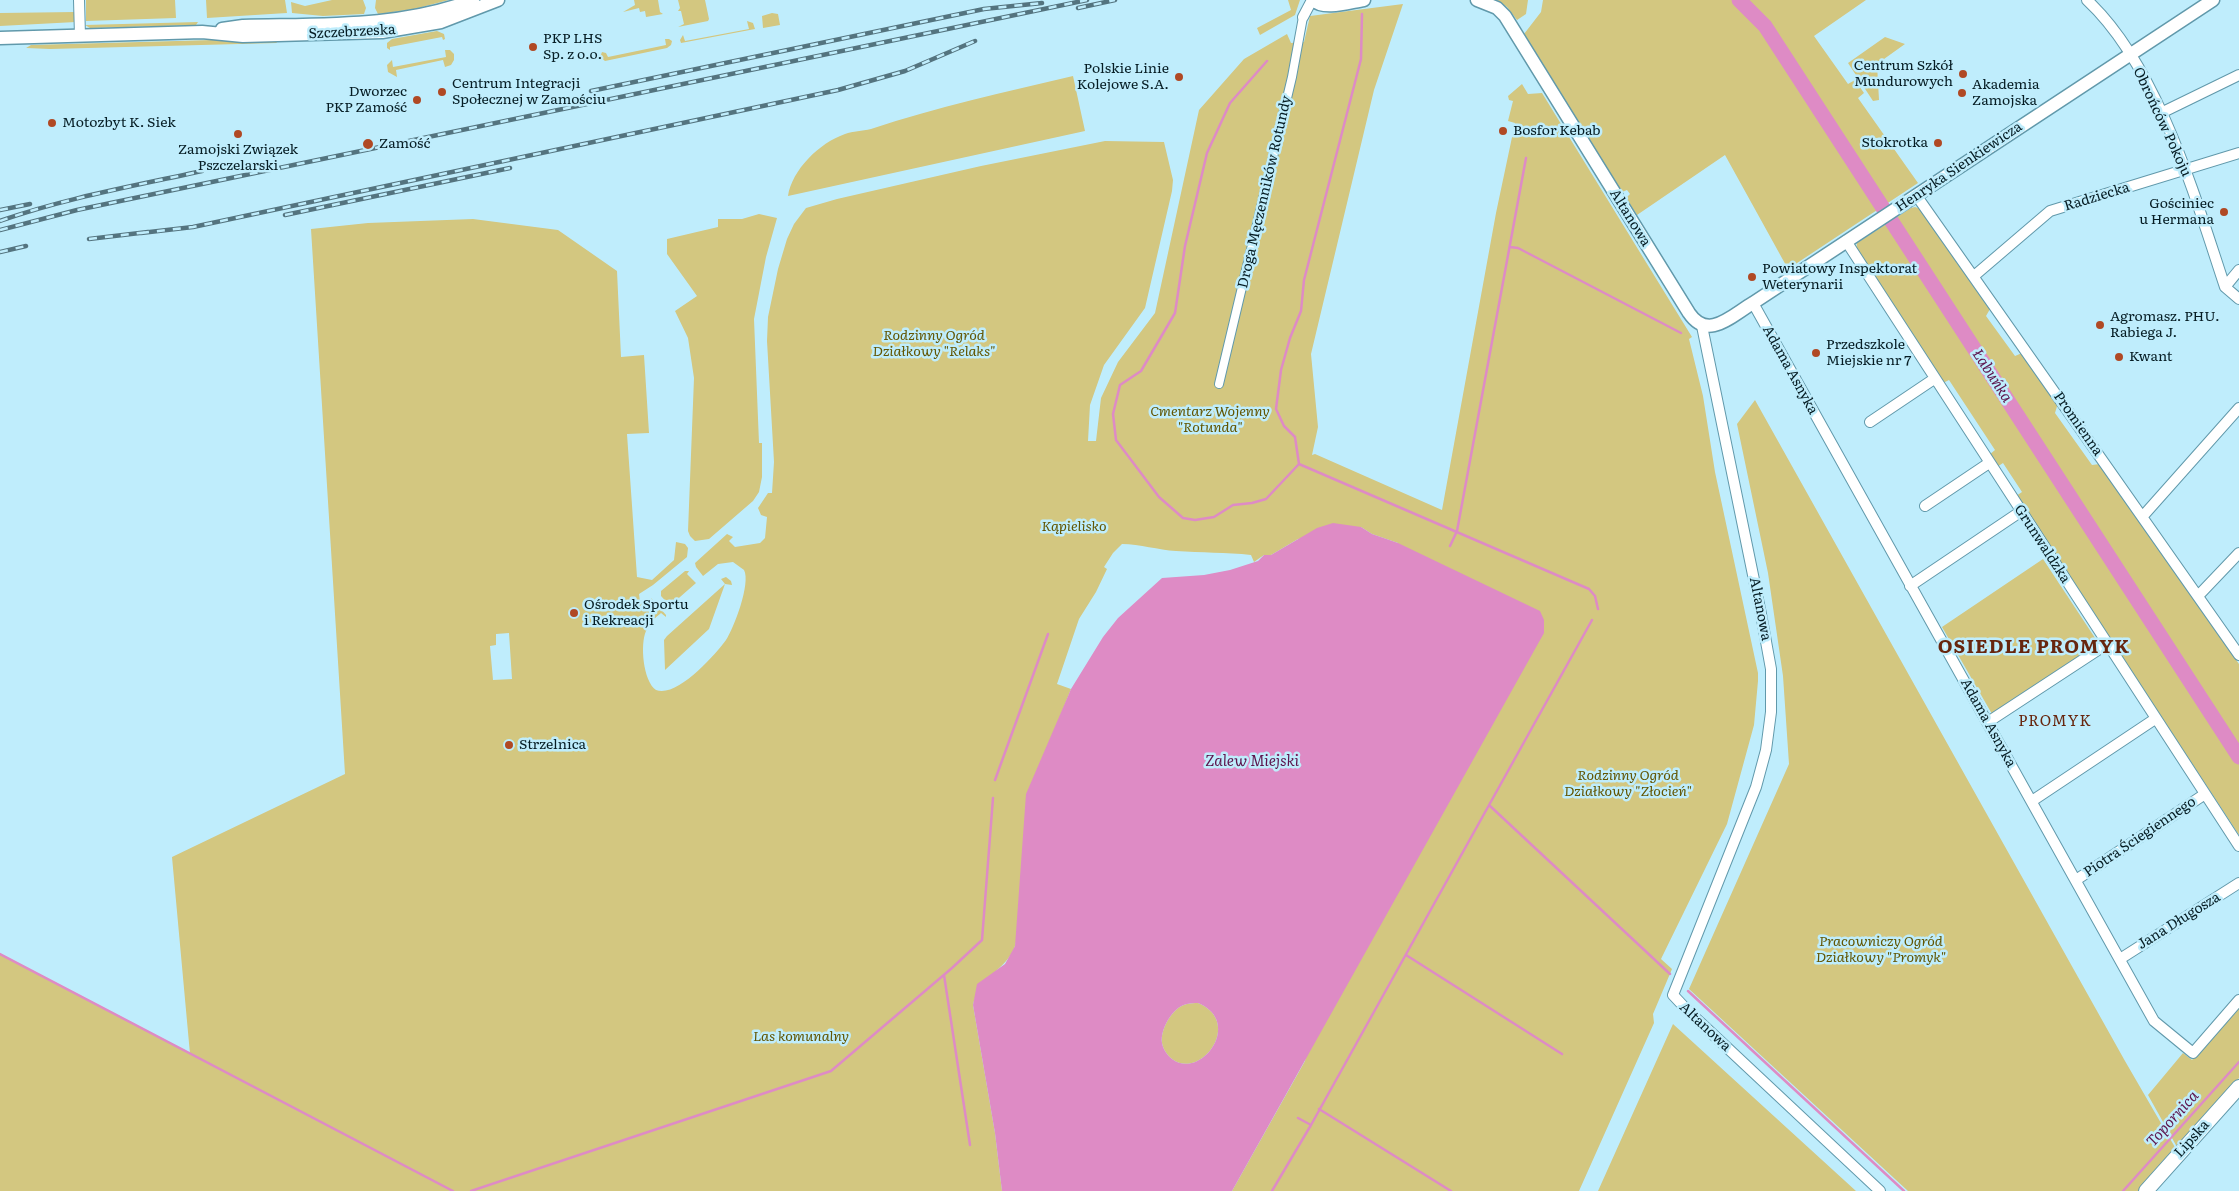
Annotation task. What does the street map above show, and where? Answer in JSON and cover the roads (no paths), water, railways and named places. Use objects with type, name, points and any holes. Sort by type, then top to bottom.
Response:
[{"type":"main road","name":"Lipska","points":[[2146,1191],[2239,1087]]},
{"type":"street","points":[[79,0],[80,36]]},
{"type":"street","name":"Szczebrzeska","points":[[0,38],[202,32],[243,26],[396,20],[436,13],[473,0]]},
{"type":"street","name":"Szczebrzeska","points":[[202,32],[243,36],[390,32],[441,22],[498,0]]},
{"type":"street","points":[[1312,0],[1317,4],[1324,5],[1364,0]]},
{"type":"street","name":"Droga Męczenników Rotundy","points":[[1219,384],[1292,77],[1304,17],[1312,0]]},
{"type":"street","name":"Altanowa","points":[[1477,0],[1497,8],[1509,21],[1689,313],[1702,326],[1761,614],[1771,669],[1771,712],[1766,750],[1756,787],[1673,995],[1681,1005],[1880,1191]]},
{"type":"street","name":"Obrońców Pokoju","points":[[2087,0],[2104,17],[2130,54],[2160,113],[2185,169],[2225,287]]},
{"type":"street","name":"Henryka Sienkiewicza","points":[[1702,326],[1717,325],[1753,302],[2212,0]]},
{"type":"street","points":[[2160,113],[2239,75]]},
{"type":"street","name":"Radziecka","points":[[1974,276],[2050,211],[2239,153]]},
{"type":"street","name":"Promienna","points":[[1916,195],[2239,655]]},
{"type":"street","name":"Grunwaldzka","points":[[1846,242],[2239,846]]},
{"type":"street","points":[[2239,270],[2225,287],[2239,299]]},
{"type":"street","name":"Adama Asnyka","points":[[1753,302],[2156,1024],[2193,1053],[2239,1000]]},
{"type":"street","points":[[1870,422],[1934,378]]},
{"type":"street","points":[[2143,516],[2239,408]]},
{"type":"street","points":[[1925,506],[1989,463]]},
{"type":"street","points":[[1910,586],[2020,512]]},
{"type":"street","points":[[2198,596],[2237,559]]},
{"type":"street","points":[[1988,722],[2107,644]]},
{"type":"street","points":[[2032,801],[2156,719]]},
{"type":"street","name":"Piotra Ściegiennego","points":[[2076,880],[2205,794]]},
{"type":"street","name":"Jana Długosza","points":[[2120,959],[2239,883]]},
{"type":"water","name":"Zalew Miejski","points":[[1333,523],[1361,527],[1372,534],[1398,543],[1540,611],[1544,620],[1544,633],[1232,1191],[1002,1191],[995,1133],[973,1005],[977,984],[1005,964],[1015,946],[1026,794],[1071,689],[1103,637],[1118,618],[1162,578],[1204,575],[1230,570],[1258,561],[1264,555],[1271,555],[1317,528]],"holes":[[[1192,1003],[1198,1003],[1211,1012],[1217,1023],[1218,1035],[1213,1046],[1205,1056],[1195,1062],[1183,1064],[1172,1059],[1164,1050],[1162,1043],[1165,1026],[1172,1014],[1182,1006]]]},
{"type":"waterway","name":"Łabuńka","points":[[1739,0],[1765,26],[2239,757]]},
{"type":"waterway","points":[[1267,61],[1230,103],[1207,153],[1185,246],[1175,313],[1141,371],[1120,385],[1113,414],[1116,440],[1159,497],[1183,518],[1195,520],[1214,517],[1233,505],[1266,499],[1299,464],[1295,437],[1284,426],[1276,409],[1281,370],[1290,338],[1301,311],[1304,280],[1361,59],[1362,14]]},
{"type":"waterway","points":[[1450,546],[1457,531],[1526,158]]},
{"type":"waterway","points":[[1510,247],[1518,248],[1681,333]]},
{"type":"waterway","points":[[1299,464],[1589,589],[1595,596],[1598,609]]},
{"type":"waterway","points":[[1272,1191],[1311,1125],[1592,620]]},
{"type":"waterway","points":[[995,780],[1048,634]]},
{"type":"waterway","points":[[471,1191],[831,1071],[982,940],[993,798]]},
{"type":"waterway","points":[[1489,805],[1670,974]]},
{"type":"waterway","points":[[0,954],[453,1191]]},
{"type":"waterway","points":[[1406,955],[1562,1054]]},
{"type":"waterway","points":[[944,975],[970,1145]]},
{"type":"waterway","points":[[1688,991],[1904,1191]]},
{"type":"waterway","name":"Topornica","points":[[2123,1191],[2239,1062]]},
{"type":"waterway","points":[[1319,1109],[1451,1191]]},
{"type":"waterway","points":[[1298,1118],[1311,1125]]},
{"type":"railway","points":[[0,230],[77,210],[1087,0]]},
{"type":"railway","points":[[1078,8],[1115,0]]},
{"type":"railway","points":[[591,91],[984,9],[1042,3]]},
{"type":"railway","points":[[141,233],[193,227],[838,90],[905,71],[975,41]]},
{"type":"railway","points":[[285,215],[510,168]]},
{"type":"railway","points":[[0,221],[75,199],[202,171]]},
{"type":"railway","points":[[0,210],[30,204]]},
{"type":"railway","points":[[89,239],[148,232]]},
{"type":"railway","points":[[0,252],[26,246]]},
{"type":"place","name":"PKP LHS Sp. z o.o.","points":[[533,47]]},
{"type":"place","name":"Centrum Szkół Mundurowych","points":[[1963,74]]},
{"type":"place","name":"Polskie Linie Kolejowe S.A.","points":[[1179,77]]},
{"type":"place","name":"Centrum Integracji Społecznej w Zamościu","points":[[442,92]]},
{"type":"place","name":"Akademia Zamojska","points":[[1962,93]]},
{"type":"place","name":"Dworzec PKP Zamość","points":[[417,100]]},
{"type":"place","name":"Motozbyt K. Siek","points":[[52,123]]},
{"type":"place","name":"Bosfor Kebab","points":[[1503,131]]},
{"type":"place","name":"Zamojski Związek Pszczelarski","points":[[238,134]]},
{"type":"place","name":"Stokrotka","points":[[1938,143]]},
{"type":"place","name":"Zamość","points":[[368,144]]},
{"type":"place","name":"Gościniec u Hermana","points":[[2224,212]]},
{"type":"place","name":"Powiatowy Inspektorat Weterynarii","points":[[1752,277]]},
{"type":"place","name":"Agromasz. PHU. Rabiega J.","points":[[2100,325]]},
{"type":"place","name":"Przedszkole Miejskie nr 7","points":[[1816,353]]},
{"type":"place","name":"Kwant","points":[[2119,357]]},
{"type":"place","name":"Ośrodek Sportu i Rekreacji","points":[[574,613]]},
{"type":"place","name":"Strzelnica","points":[[509,745]]},
{"type":"district","name":"OSIEDLE PROMYK","points":[[2034,647]]},
{"type":"district","name":"PROMYK","points":[[2055,722]]},
{"type":"park label","name":"Rodzinny Ogród Działkowy \"Relaks\"","points":[[934,344]]},
{"type":"park label","name":"Cmentarz Wojenny \"Rotunda\"","points":[[1210,420]]},
{"type":"park label","name":"Kąpielisko","points":[[1074,527]]},
{"type":"park label","name":"Rodzinny Ogród Działkowy \"Złocień\"","points":[[1628,784]]},
{"type":"park label","name":"Pracowniczy Ogród Działkowy \"Promyk\"","points":[[1881,950]]},
{"type":"park label","name":"Las komunalny","points":[[801,1037]]}]
